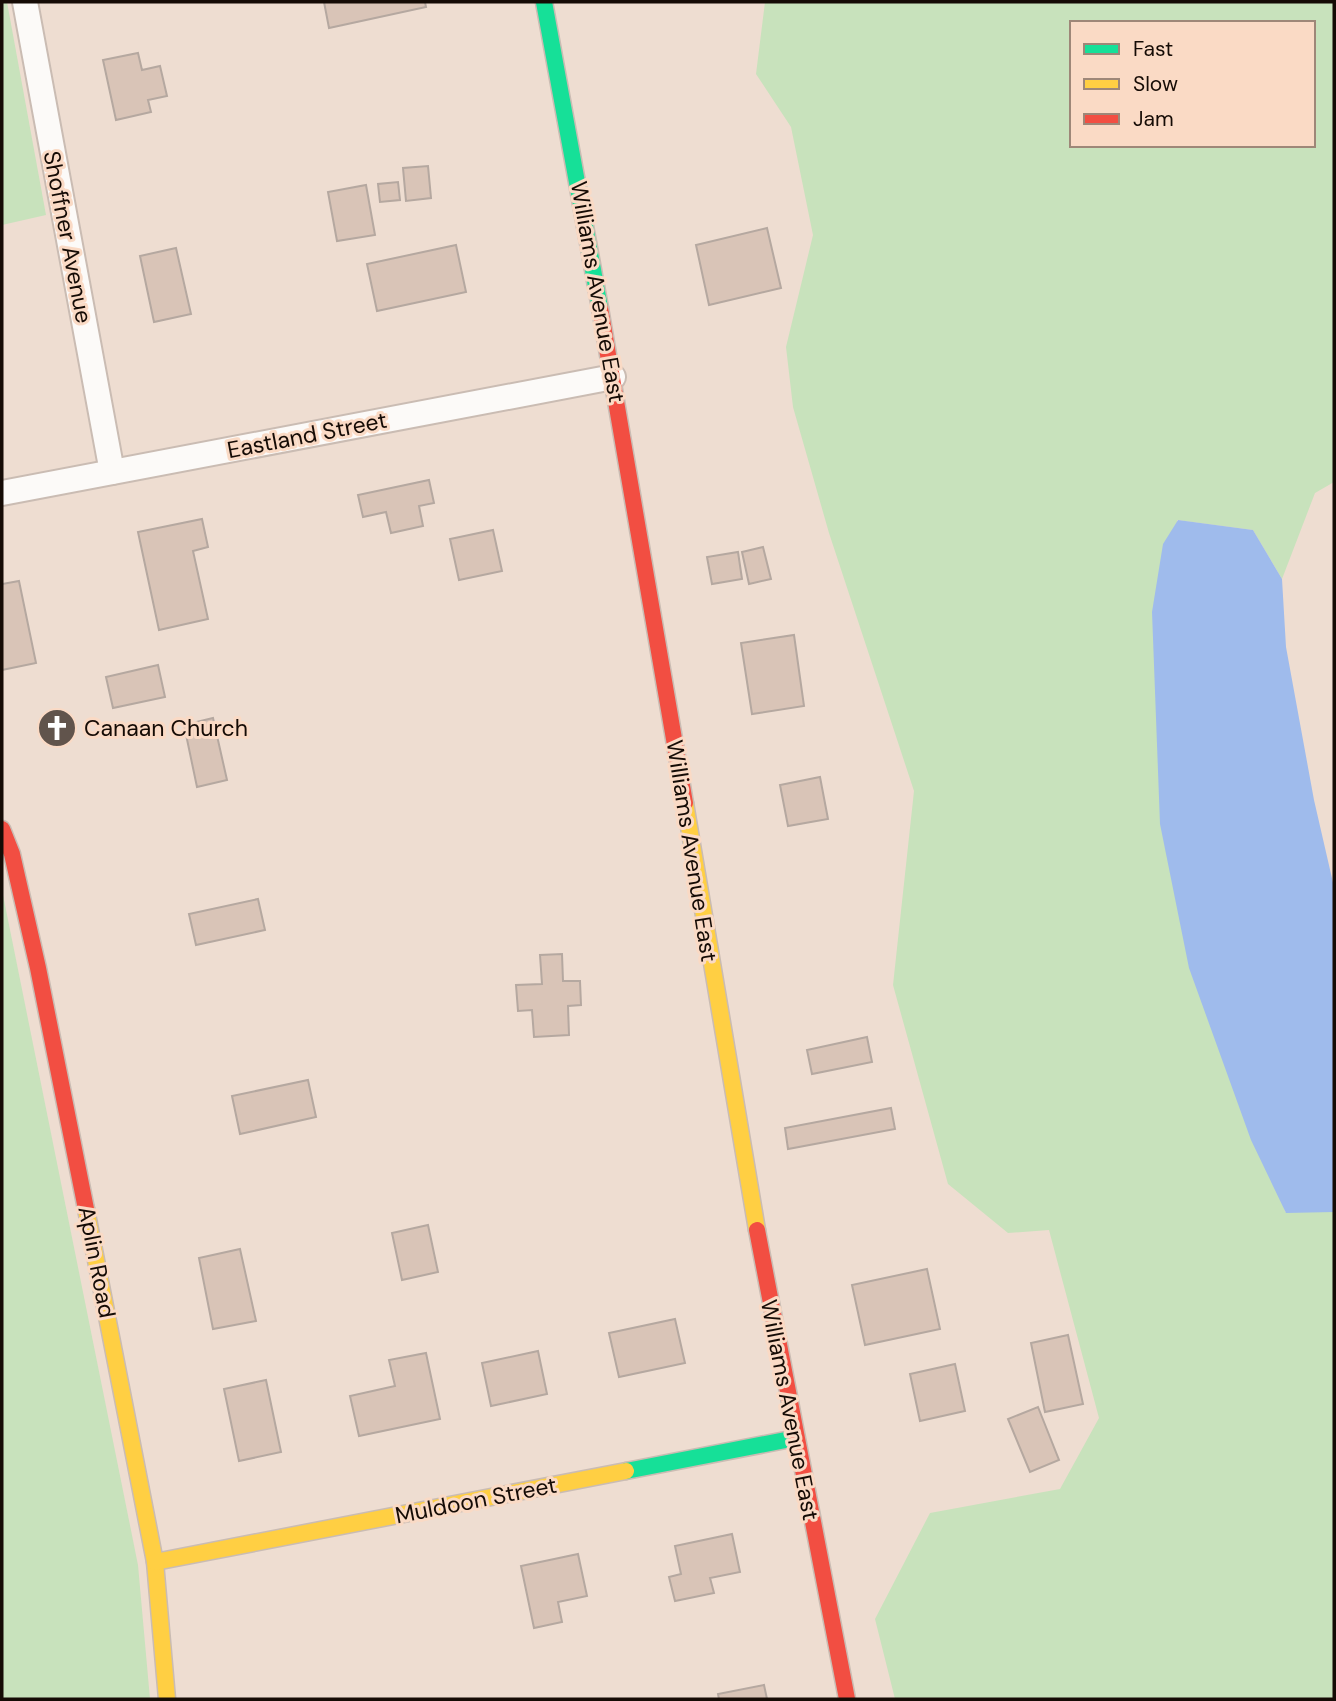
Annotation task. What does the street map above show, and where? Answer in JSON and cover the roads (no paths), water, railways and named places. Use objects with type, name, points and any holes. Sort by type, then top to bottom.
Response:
[{"type":"street","name":"Shoffner Avenue","points":[[25,2],[112,472]]},
{"type":"street","name":"Williams Avenue East","points":[[544,2],[613,377],[739,1134],[847,1699]]},
{"type":"street","name":"Eastland Street","points":[[2,493],[613,377]]},
{"type":"street","name":"Aplin Road","points":[[2,829],[12,854],[38,968],[155,1562],[167,1699]]},
{"type":"street","name":"Muldoon Street","points":[[155,1562],[796,1438]]},
{"type":"water","points":[[1178,520],[1253,530],[1282,579],[1286,647],[1314,800],[1334,887],[1334,1212],[1286,1213],[1251,1140],[1189,968],[1160,824],[1152,612],[1163,544]]},
{"type":"place","name":"Canaan Church","points":[[57,728]]}]
